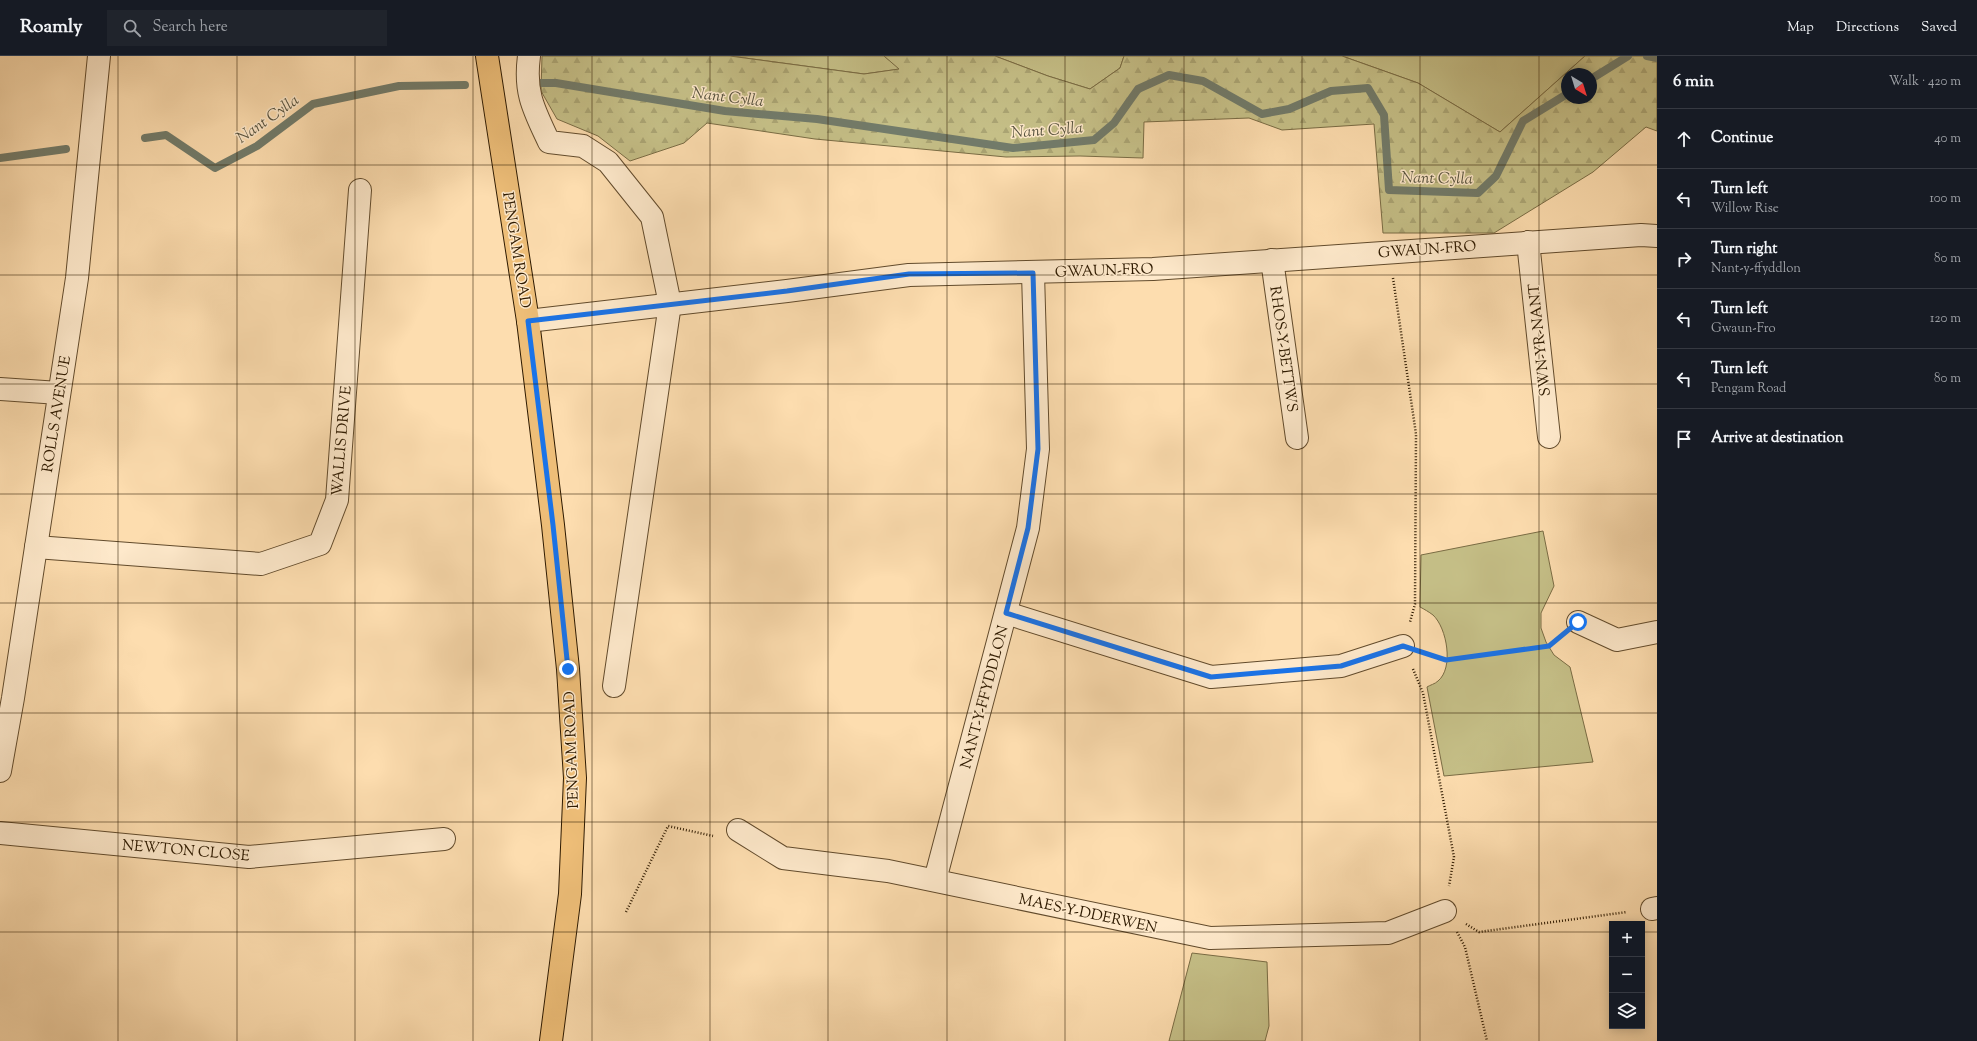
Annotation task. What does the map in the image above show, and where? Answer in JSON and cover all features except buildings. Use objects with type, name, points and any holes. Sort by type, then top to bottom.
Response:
[{"type":"main road","name":"PENGAM ROAD","points":[[487,56],[528,321],[552,517],[568,669],[575,778],[570,894],[551,1041]]},
{"type":"street","name":"ROLLS AVENUE","points":[[0,771],[13,698],[77,278],[99,56]]},
{"type":"street","points":[[529,56],[527,74],[531,104],[549,142],[583,146],[608,162],[652,217],[670,304],[614,686]]},
{"type":"street","name":"WALLIS DRIVE","points":[[36,547],[261,564],[320,544],[337,500],[360,190]]},
{"type":"street","name":"GWAUN-FRO","points":[[528,321],[909,274],[1033,273],[1153,269],[1528,242],[1641,235],[1657,236]]},
{"type":"street","name":"SWN-YR-NANT","points":[[1528,242],[1549,437]]},
{"type":"street","name":"RHOS-Y-BETTWS","points":[[1272,260],[1297,438]]},
{"type":"street","name":"NANT-Y-FFYDDLON","points":[[935,880],[1028,528],[1038,449],[1033,273]]},
{"type":"street","points":[[0,389],[59,393]]},
{"type":"street","points":[[1006,613],[1211,677],[1341,666],[1403,646]]},
{"type":"street","points":[[1578,622],[1617,640],[1657,632]]},
{"type":"street","name":"MAES-Y-DDERWEN","points":[[738,830],[783,858],[888,870],[1210,938],[1388,933],[1445,912]]},
{"type":"street","name":"NEWTON CLOSE","points":[[0,833],[249,857],[444,839]]},
{"type":"path","points":[[1403,646],[1446,660],[1533,649],[1549,646],[1578,622]]},
{"type":"path","points":[[626,912],[668,826],[727,839],[738,830]]},
{"type":"path","points":[[1445,912],[1479,932],[1654,908]]},
{"type":"green space","points":[[542,56],[730,56],[864,74],[899,69],[884,56],[995,56],[1048,76],[1090,89],[1120,68],[1124,56],[1342,56],[1418,83],[1500,132],[1561,77],[1561,104],[1597,104],[1597,68],[1572,68],[1585,56],[1657,56],[1657,131],[1646,127],[1593,172],[1494,233],[1383,233],[1374,124],[1282,130],[1249,118],[1144,122],[1143,158],[1080,156],[1006,157],[815,139],[707,123],[684,143],[630,161],[598,136],[557,119],[541,91]]},
{"type":"green space","points":[[730,56],[884,56],[900,69],[864,74]]},
{"type":"green space","points":[[995,56],[1124,56],[1120,68],[1090,89],[1048,76]]},
{"type":"green space","points":[[1342,56],[1585,56],[1572,68],[1561,68],[1561,77],[1500,132],[1418,83]]},
{"type":"green space","points":[[1543,531],[1554,586],[1541,613],[1541,628],[1546,642],[1554,655],[1570,667],[1593,762],[1444,776],[1427,687],[1437,682],[1443,675],[1446,667],[1447,648],[1442,629],[1438,621],[1433,615],[1420,607],[1421,555]]},
{"type":"green space","points":[[1192,953],[1267,962],[1269,1026],[1265,1041],[1169,1041]]},
{"type":"waterway","name":"Nant Cylla","points":[[1597,75],[1628,56]]},
{"type":"waterway","name":"Nant Cylla","points":[[1647,56],[1657,58]]},
{"type":"waterway","name":"Nant Cylla","points":[[528,83],[556,83],[725,111],[817,119],[1013,148],[1094,140],[1114,123],[1138,89],[1169,75],[1203,81],[1262,114],[1289,109],[1331,91],[1368,88],[1384,115],[1389,190],[1478,193],[1496,176],[1523,121],[1561,98]]},
{"type":"waterway","name":"Nant Cylla","points":[[145,138],[166,135],[215,168],[257,146],[313,104],[399,86],[465,85]]},
{"type":"waterway","name":"Nant Cylla","points":[[0,158],[66,149]]},
{"type":"route","points":[[568,669],[553,525],[528,321],[787,291],[909,274],[1033,273],[1038,449],[1028,528],[1006,613],[1211,677],[1341,666],[1403,646],[1446,660],[1549,646],[1578,622]]}]
